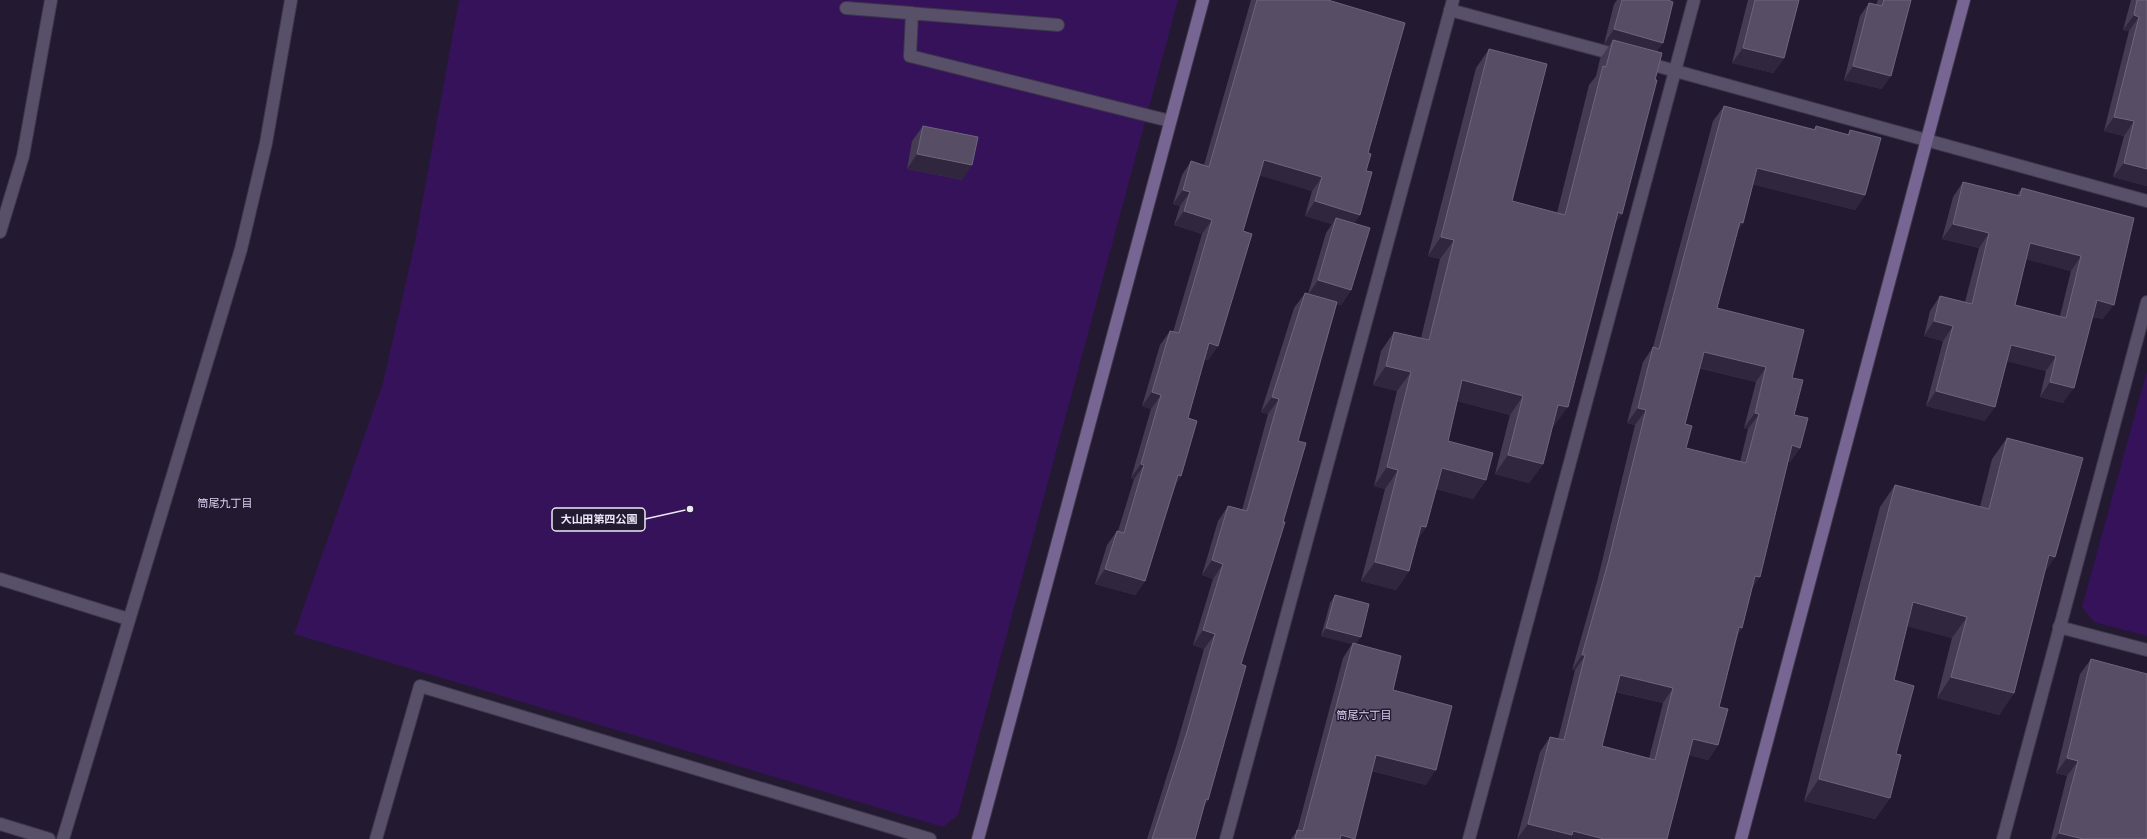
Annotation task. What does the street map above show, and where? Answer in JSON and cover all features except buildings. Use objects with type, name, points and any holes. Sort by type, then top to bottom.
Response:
[{"type":"street","points":[[0,232],[23,156],[52,0]]},
{"type":"street","points":[[63,839],[128,619],[241,249],[266,143],[291,0]]},
{"type":"street","points":[[978,839],[1203,0]]},
{"type":"street","points":[[1469,839],[1694,0]]},
{"type":"street","points":[[1740,839],[1964,0]]},
{"type":"street","points":[[1226,839],[1452,5],[1675,71],[2147,201]]},
{"type":"street","points":[[1058,24],[846,8],[912,13],[910,56],[1170,121]]},
{"type":"street","points":[[2003,839],[2147,302]]},
{"type":"street","points":[[0,579],[128,619]]},
{"type":"street","points":[[2059,627],[2147,650]]},
{"type":"street","points":[[376,839],[420,686],[930,839]]},
{"type":"street","points":[[0,824],[49,839]]},
{"type":"shaded area","points":[[459,0],[1178,0],[958,815],[943,827],[294,634],[383,383],[415,242]]},
{"type":"shaded area","points":[[2147,371],[2147,636],[2094,622],[2082,607]]},
{"type":"place","name":"大山田第四公園","points":[[690,509]]},
{"type":"district","name":"筒尾九丁目","points":[[225,503]]},
{"type":"district","name":"筒尾六丁目","points":[[1364,715]]}]
